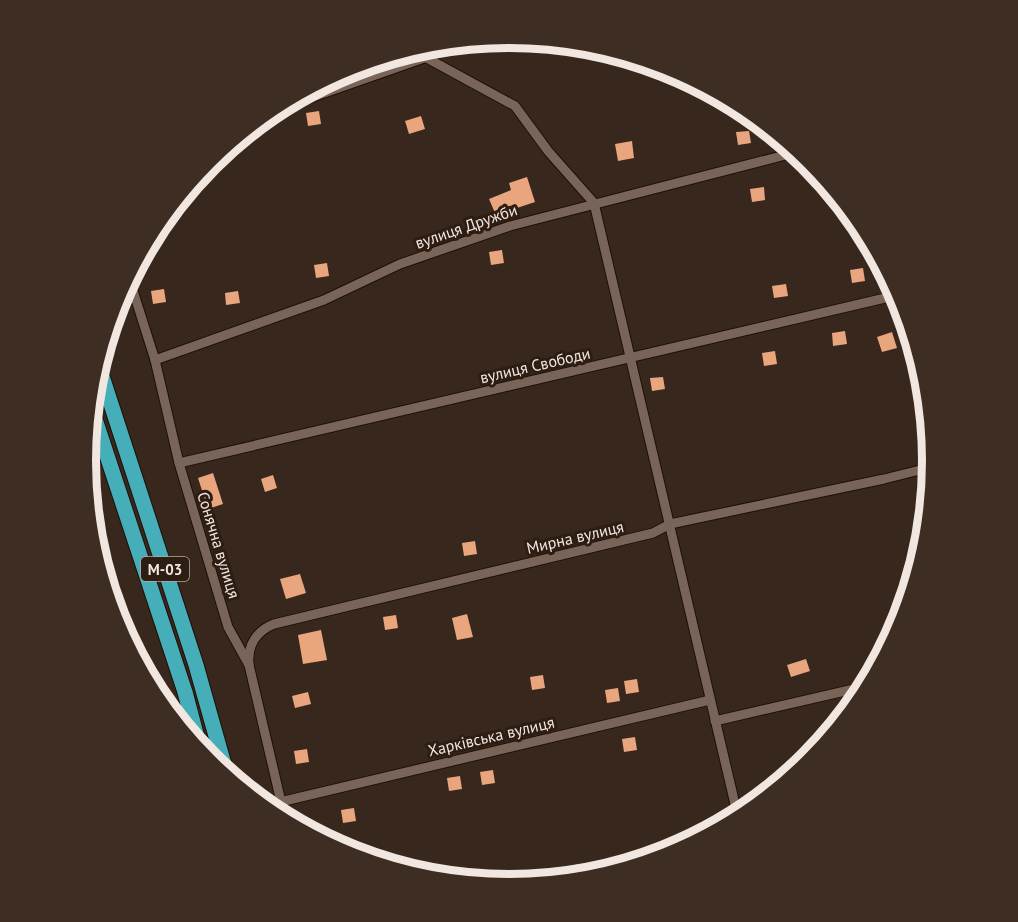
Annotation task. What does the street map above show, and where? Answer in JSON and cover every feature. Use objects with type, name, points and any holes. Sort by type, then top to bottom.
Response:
[{"type":"highway","name":"М-03","points":[[104,382],[196,665],[222,758]]},
{"type":"highway","name":"М-03","points":[[98,427],[185,692],[195,729]]},
{"type":"street","points":[[318,95],[427,57],[515,105],[548,151],[594,203],[735,806]]},
{"type":"street","name":"вулиця Дружби","points":[[155,360],[324,300],[400,264],[510,226],[786,155]]},
{"type":"street","name":"Сонячна вулиця","points":[[133,291],[155,360],[179,463],[228,627],[249,665],[280,802]]},
{"type":"street","name":"вулиця Свободи","points":[[179,463],[888,297]]},
{"type":"street","name":"Мирна вулиця","points":[[249,665],[249,652],[254,640],[263,630],[274,624],[654,533],[670,524],[884,479],[922,469]]},
{"type":"street","points":[[715,721],[852,689]]},
{"type":"street","name":"Харківська вулиця","points":[[280,802],[710,700]]},
{"type":"green space","points":[[101,525],[107,540],[104,543]]},
{"type":"building","points":[[319,111],[321,124],[308,126],[306,113]]},
{"type":"building","points":[[421,116],[425,129],[409,134],[405,121]]},
{"type":"building","points":[[749,131],[751,143],[738,145],[736,132]]},
{"type":"building","points":[[632,141],[634,158],[618,161],[615,144]]},
{"type":"building","points":[[527,177],[535,202],[517,208],[515,204],[495,213],[489,199],[511,190],[509,183]]},
{"type":"building","points":[[764,187],[765,200],[752,202],[750,189]]},
{"type":"building","points":[[502,250],[504,263],[491,265],[489,252]]},
{"type":"building","points":[[327,263],[329,276],[316,278],[314,265]]},
{"type":"building","points":[[863,268],[865,281],[852,283],[850,270]]},
{"type":"building","points":[[786,284],[788,296],[774,298],[772,286]]},
{"type":"building","points":[[164,289],[166,302],[153,304],[151,291]]},
{"type":"building","points":[[238,291],[240,303],[226,305],[225,293]]},
{"type":"building","points":[[845,331],[847,344],[833,346],[832,333]]},
{"type":"building","points":[[892,332],[897,348],[882,352],[877,337]]},
{"type":"building","points":[[775,351],[777,364],[764,366],[762,353]]},
{"type":"building","points":[[663,377],[665,389],[652,391],[650,378]]},
{"type":"building","points":[[213,473],[223,504],[208,509],[198,478]]},
{"type":"building","points":[[273,475],[277,488],[265,492],[261,479]]},
{"type":"building","points":[[475,541],[477,554],[464,556],[462,543]]},
{"type":"building","points":[[300,574],[306,593],[286,599],[280,579]]},
{"type":"building","points":[[467,614],[473,637],[457,640],[452,618]]},
{"type":"building","points":[[396,615],[398,628],[385,630],[383,617]]},
{"type":"building","points":[[321,630],[327,660],[303,664],[298,635]]},
{"type":"building","points":[[806,659],[810,671],[791,677],[787,665]]},
{"type":"building","points":[[543,675],[545,688],[532,690],[530,677]]},
{"type":"building","points":[[637,679],[639,692],[626,694],[624,681]]},
{"type":"building","points":[[618,688],[620,701],[607,703],[605,690]]},
{"type":"building","points":[[308,692],[311,704],[295,708],[292,696]]},
{"type":"building","points":[[635,737],[637,750],[624,752],[622,739]]},
{"type":"building","points":[[307,749],[309,762],[296,764],[294,751]]},
{"type":"building","points":[[493,770],[495,783],[482,785],[480,772]]},
{"type":"building","points":[[460,776],[462,789],[449,791],[447,778]]},
{"type":"building","points":[[354,808],[356,821],[343,823],[341,810]]},
{"type":"building","points":[[588,863],[588,866],[575,868],[575,865]]}]
